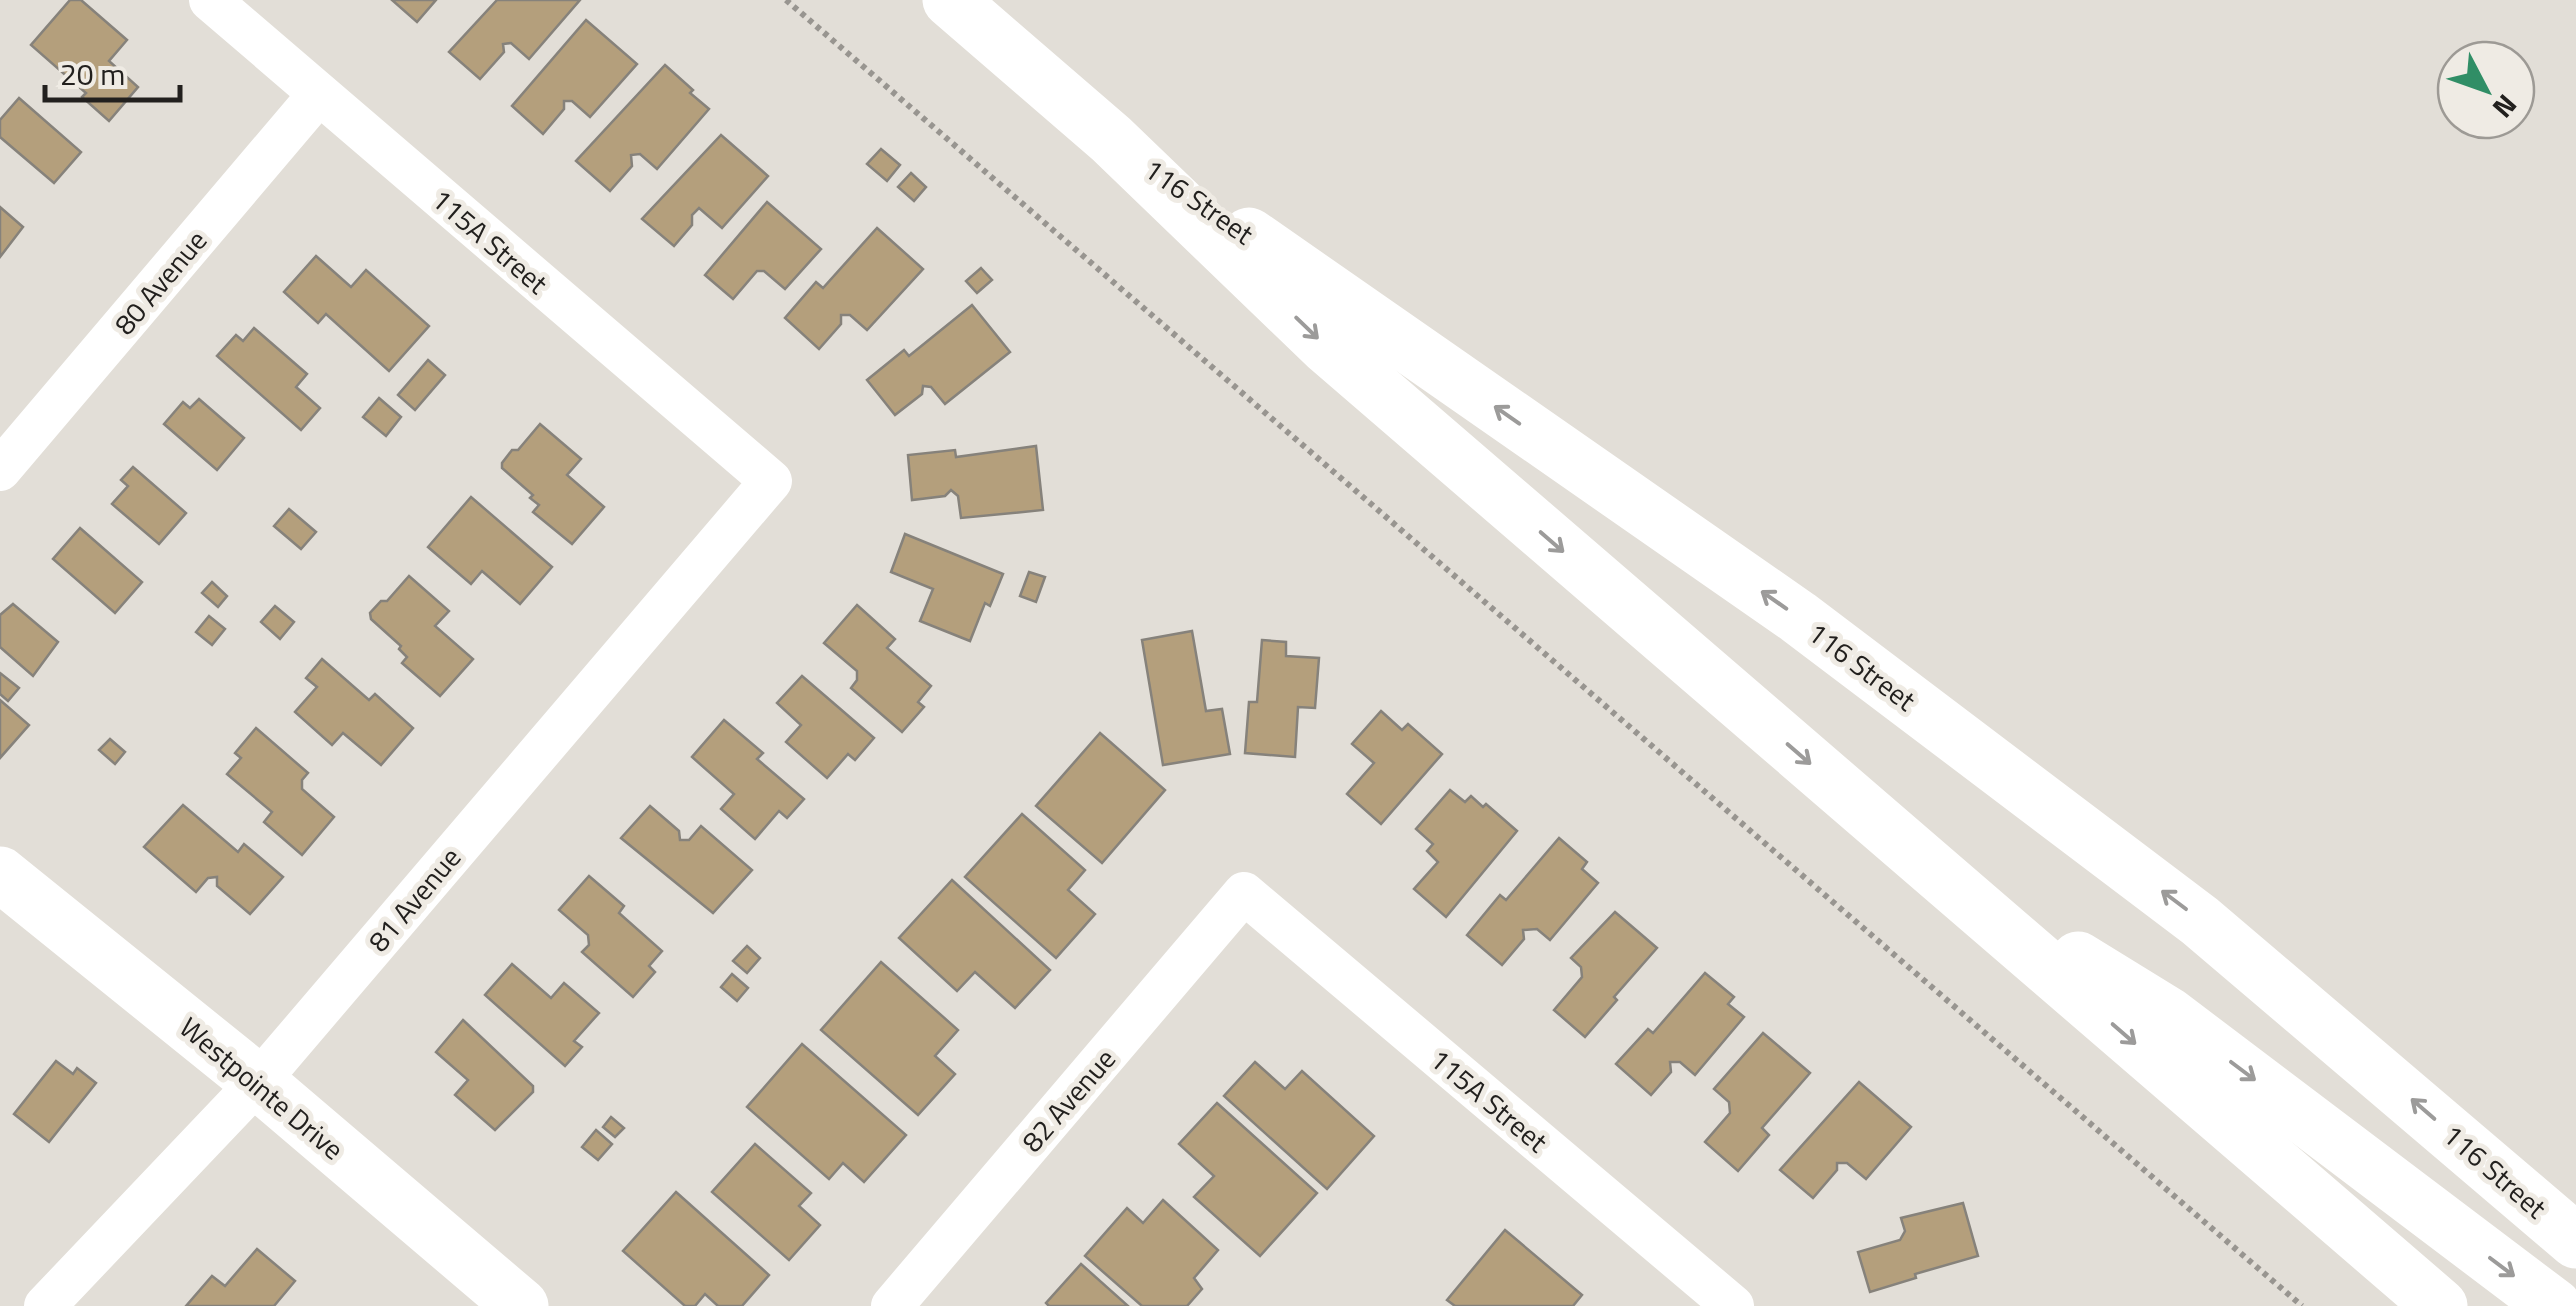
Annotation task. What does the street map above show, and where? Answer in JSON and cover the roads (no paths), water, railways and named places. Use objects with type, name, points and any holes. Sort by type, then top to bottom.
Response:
[{"type":"main road","name":"116 Street","points":[[950,0],[1111,139],[1327,347],[2440,1306]]},
{"type":"main road","name":"116 Street","points":[[1111,139],[1798,617],[2200,920],[2576,1242]]},
{"type":"main road","points":[[1927,864],[2168,1015],[2554,1306]]},
{"type":"main road","name":"Westpointe Drive","points":[[0,874],[258,1082],[521,1306]]},
{"type":"main road","points":[[2522,1195],[2576,1225]]},
{"type":"main road","points":[[2382,1256],[2418,1306]]},
{"type":"street","name":"115A Street","points":[[210,0],[770,481]]},
{"type":"street","name":"80 Avenue","points":[[0,470],[319,94]]},
{"type":"street","name":"81 Avenue","points":[[45,1306],[258,1082],[770,481]]},
{"type":"street","name":"115A Street","points":[[1244,893],[1733,1306]]},
{"type":"street","name":"82 Avenue","points":[[892,1306],[1244,893]]}]
